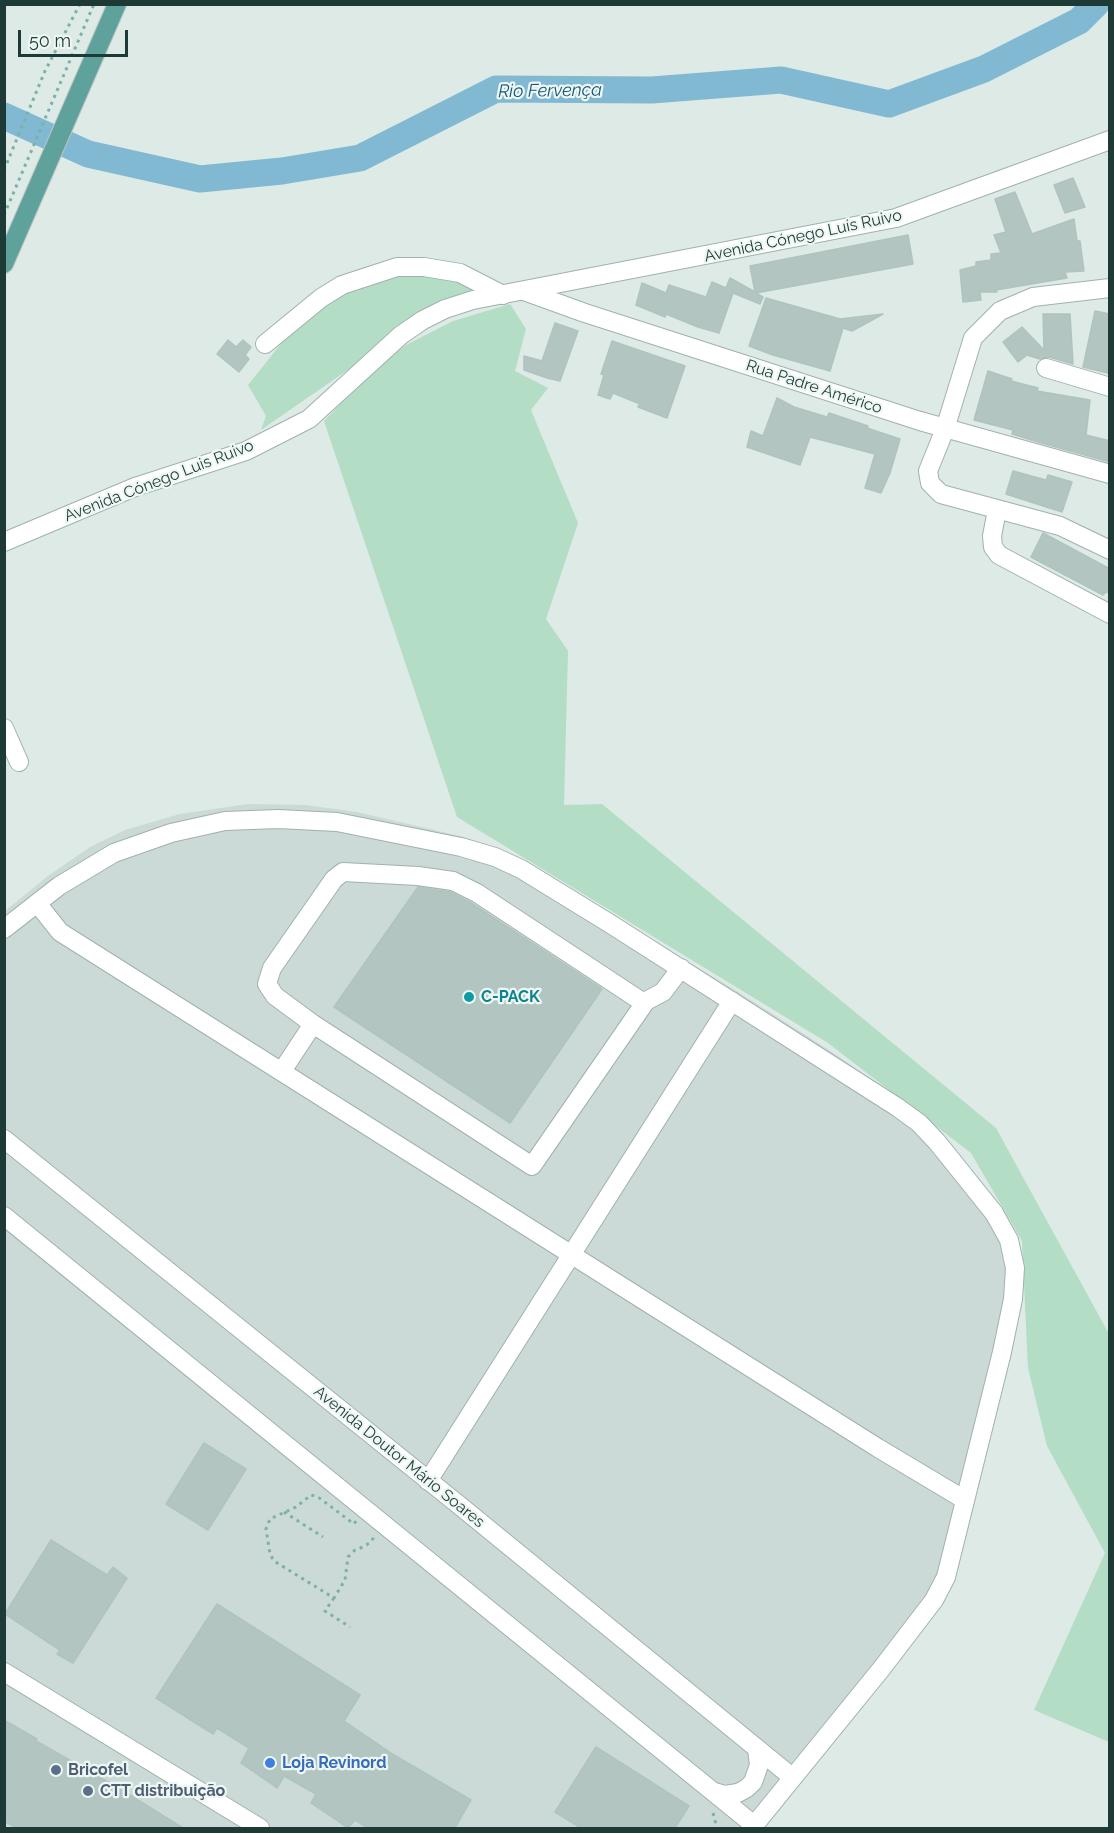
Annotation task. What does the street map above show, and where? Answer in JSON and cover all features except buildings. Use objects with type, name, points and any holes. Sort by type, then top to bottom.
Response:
[{"type":"main road","points":[[4,264],[105,4]]},
{"type":"main road","points":[[84,57],[117,4]]},
{"type":"main road","points":[[4,243],[26,206]]},
{"type":"street","name":"Avenida Cónego Luís Ruivo","points":[[523,291],[896,218],[1110,140]]},
{"type":"street","points":[[265,344],[321,298],[342,285],[397,267],[424,267],[460,273],[503,294]]},
{"type":"street","points":[[1110,288],[1033,297],[1000,311],[973,338],[945,429],[928,471],[930,483],[941,494],[1060,526],[1110,550]]},
{"type":"street","name":"Avenida Cónego Luis Ruivo","points":[[4,542],[135,487],[246,451],[309,419],[401,335],[423,320],[445,309],[472,300],[523,291]]},
{"type":"street","name":"Rua Padre Américo","points":[[523,291],[585,314],[945,429],[1110,474]]},
{"type":"street","points":[[1046,368],[1110,387]]},
{"type":"street","points":[[997,510],[992,536],[993,547],[999,555],[1110,614]]},
{"type":"street","points":[[4,728],[19,762]]},
{"type":"street","points":[[4,929],[59,886],[114,853],[171,833],[225,821],[278,819],[337,822],[461,847],[495,857],[521,869],[681,968],[919,1123],[937,1142],[994,1214],[1008,1240],[1015,1268],[1013,1299],[946,1577],[934,1600],[882,1668],[753,1827],[715,1792],[4,1216]]},
{"type":"street","points":[[645,1003],[477,893],[453,881],[418,876],[343,872],[334,879],[272,968],[267,984],[275,996],[313,1024],[532,1166],[645,1003],[663,992],[681,968]]},
{"type":"street","points":[[37,903],[60,932],[868,1442],[965,1500]]},
{"type":"street","points":[[428,1481],[732,1001]]},
{"type":"street","points":[[282,1071],[313,1024]]},
{"type":"street","name":"Avenida Doutor Mário Soares","points":[[4,1139],[792,1777]]},
{"type":"street","points":[[4,1672],[260,1828]]},
{"type":"street","points":[[715,1792],[724,1795],[738,1793],[747,1788],[757,1774],[759,1758],[757,1749]]},
{"type":"path","points":[[4,170],[45,71],[80,4]]},
{"type":"path","points":[[4,214],[84,57],[94,4]]},
{"type":"path","points":[[334,1598],[274,1561],[266,1529],[270,1518],[311,1495],[318,1497],[354,1524],[358,1519]]},
{"type":"path","points":[[284,1512],[323,1537]]},
{"type":"path","points":[[350,1628],[325,1611],[345,1580],[348,1557],[354,1550],[371,1542],[376,1534]]},
{"type":"shaded area","points":[[248,804],[305,805],[357,812],[464,837],[501,850],[735,990],[829,1050],[908,1105],[938,1132],[1008,1217],[1017,1245],[952,1580],[761,1828],[5,1828],[5,911],[48,876],[90,847],[125,830],[180,814]]},
{"type":"green space","points":[[396,271],[482,286],[397,325],[349,369],[261,430],[266,416],[248,385],[303,316],[331,294]]},
{"type":"green space","points":[[510,304],[526,329],[515,371],[548,388],[531,410],[578,523],[546,619],[568,651],[564,805],[602,804],[996,1128],[1109,1334],[1109,1742],[1034,1710],[1105,1553],[1047,1446],[1028,1368],[1022,1241],[971,1153],[828,1043],[457,817],[324,421],[379,364],[406,345],[453,321]]},
{"type":"waterway","name":"Rio Fervença","points":[[4,116],[88,154],[200,179],[282,171],[360,158],[496,89],[652,90],[781,80],[889,104],[984,69],[1079,21],[1096,4]]},
{"type":"place","name":"C-PACK","points":[[469,997]]},
{"type":"place","name":"Loja Revinord","points":[[270,1763]]},
{"type":"place","name":"Bricofel","points":[[56,1770]]},
{"type":"place","name":"CTT distribuição","points":[[88,1791]]}]
